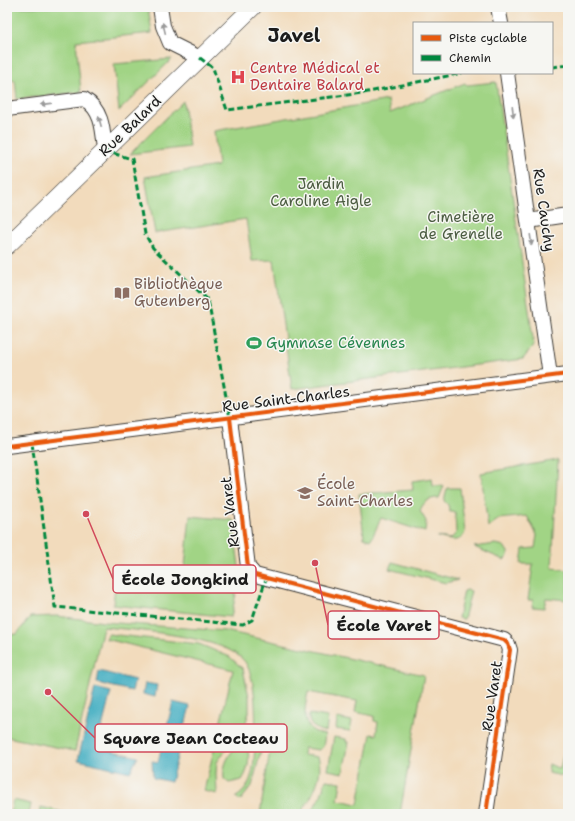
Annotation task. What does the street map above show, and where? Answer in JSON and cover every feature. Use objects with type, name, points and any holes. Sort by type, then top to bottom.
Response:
[{"type":"street","points":[[160,7],[163,26],[170,43],[200,58]]},
{"type":"street","name":"Rue Balard","points":[[7,246],[104,150],[253,7]]},
{"type":"street","points":[[498,7],[500,22]]},
{"type":"street","name":"Rue Cauchy","points":[[507,74],[550,376]]},
{"type":"street","points":[[7,109],[84,99],[91,103],[101,120],[104,150]]},
{"type":"street","points":[[528,221],[568,216]]},
{"type":"street","name":"Rue Saint-Charles","points":[[7,446],[568,374]]},
{"type":"street","name":"Rue Varet","points":[[230,418],[248,567],[255,574],[266,579],[504,640],[508,644],[510,650],[486,814]]},
{"type":"green space","points":[[7,7],[148,7],[152,33],[76,41],[81,92],[17,99],[15,80],[7,81]]},
{"type":"green space","points":[[172,59],[119,111],[114,64]]},
{"type":"green space","name":"Jardin Caroline Aigle","points":[[496,82],[534,345],[523,359],[292,389],[274,260],[252,261],[246,219],[155,233],[145,177],[218,166],[214,131],[388,100],[390,113],[465,83],[467,85]]},
{"type":"green space","points":[[183,101],[189,147],[130,154]]},
{"type":"green space","points":[[558,460],[552,568],[568,570],[568,600],[546,598],[544,608],[532,607],[533,600],[528,600],[533,564],[521,564],[523,549],[535,548],[537,535],[527,516],[499,519],[488,527],[481,473]]},
{"type":"green space","points":[[432,478],[433,486],[444,486],[439,498],[427,501],[421,508],[420,511],[426,521],[425,532],[381,518],[371,540],[364,538],[359,494],[413,490],[412,481]]},
{"type":"green space","points":[[447,488],[460,488],[465,532],[460,539],[457,540],[437,537],[451,539],[456,533],[455,512],[450,512],[448,505],[444,501]]},
{"type":"green space","points":[[190,516],[233,520],[240,575],[231,617],[113,605],[117,566],[184,576]]},
{"type":"green space","points":[[496,544],[504,546],[508,552],[508,556],[504,560],[474,547]]},
{"type":"green space","points":[[392,562],[458,580],[446,583],[389,569]]},
{"type":"green space","points":[[464,591],[471,591],[464,619],[458,618]]},
{"type":"green space","points":[[57,616],[104,622],[225,631],[424,675],[400,814],[310,814],[321,795],[326,780],[341,782],[338,800],[358,804],[371,734],[376,735],[378,722],[374,721],[374,716],[355,712],[357,701],[308,692],[305,706],[306,719],[311,729],[317,733],[325,735],[323,747],[319,750],[304,748],[303,755],[318,757],[320,764],[318,780],[308,802],[300,814],[260,814],[271,744],[263,742],[252,786],[240,801],[236,797],[242,793],[250,781],[254,758],[256,724],[252,679],[245,662],[235,653],[220,646],[200,640],[157,633],[103,627],[75,751],[7,737],[7,635],[17,634],[30,617]]},
{"type":"green space","points":[[108,634],[199,644],[230,657],[243,669],[249,697],[249,712],[246,722],[217,762],[217,794],[204,791],[233,670],[106,639]]},
{"type":"green space","points":[[309,714],[328,717],[326,732],[319,730],[311,724],[309,721]]},
{"type":"green space","points":[[337,718],[352,721],[350,731],[336,729]]},
{"type":"green space","points":[[568,732],[568,777],[548,773],[549,764],[560,769]]},
{"type":"green space","points":[[334,737],[346,739],[346,742],[349,742],[343,773],[328,770]]},
{"type":"green space","points":[[242,740],[246,742],[248,752],[247,771],[242,780],[229,783],[224,779],[224,767],[231,753]]},
{"type":"green space","points":[[13,800],[31,804],[29,814],[10,814]]},
{"type":"green space","points":[[41,807],[71,814],[39,814]]},
{"type":"water","points":[[99,671],[135,680],[132,691],[97,683]]},
{"type":"water","points":[[145,683],[157,685],[155,697],[143,694]]},
{"type":"water","points":[[95,688],[111,692],[97,747],[138,757],[130,772],[78,760]]},
{"type":"water","points":[[173,702],[190,706],[183,734],[166,730]]},
{"type":"water","points":[[161,749],[178,753],[171,782],[153,778],[152,761],[158,762]]},
{"type":"marked path","points":[[200,58],[213,68],[227,110],[363,93],[457,74]]},
{"type":"marked path","points":[[553,67],[568,65]]},
{"type":"marked path","points":[[105,151],[132,159],[145,234],[153,248],[208,300],[230,418]]},
{"type":"marked path","points":[[32,443],[55,607],[243,625],[252,620],[266,579]]},
{"type":"cycle path","points":[[7,446],[568,374]]},
{"type":"cycle path","points":[[230,418],[248,567],[255,575],[504,640],[508,644],[510,650],[486,814]]},
{"type":"place","name":"Centre Médical et Dentaire Balard","points":[[238,77]]},
{"type":"place","name":"Bibliothèque Gutenberg","points":[[122,293]]},
{"type":"place","name":"Gymnase Cévennes","points":[[254,343]]},
{"type":"place","name":"École Saint-Charles","points":[[305,493]]},
{"type":"place","name":"École Jongkind","points":[[86,514]]},
{"type":"place","name":"École Varet","points":[[315,563]]},
{"type":"place","name":"Square Jean Cocteau","points":[[48,692]]},
{"type":"district","name":"Javel","points":[[294,35]]},
{"type":"park label","name":"Cimetière de Grenelle","points":[[461,226]]}]
